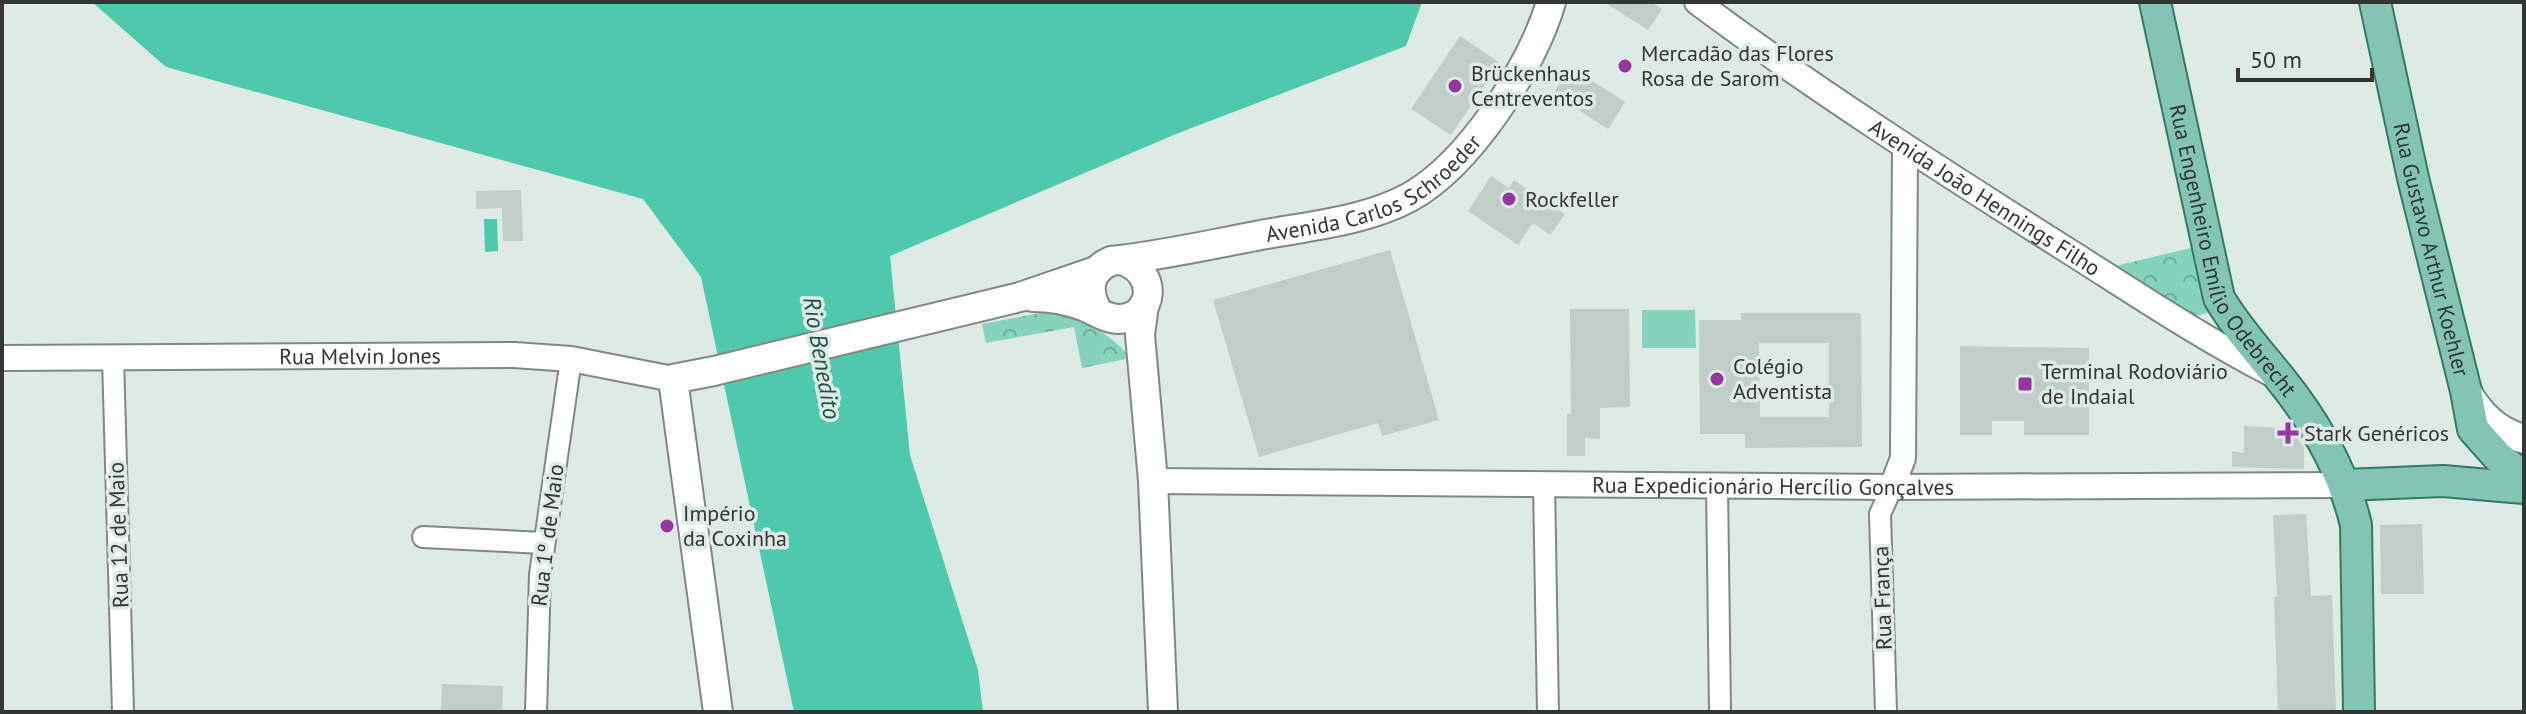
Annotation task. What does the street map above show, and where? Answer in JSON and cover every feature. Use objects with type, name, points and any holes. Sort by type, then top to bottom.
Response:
[{"type":"main road","name":"Avenida Carlos Schroeder","points":[[1020,297],[1108,266],[1366,215],[1408,198],[1424,188],[1470,144],[1503,99],[1538,38],[1551,2]]},
{"type":"main road","name":"Rua Engenheiro Emílio Odebrecht","points":[[2155,2],[2219,298],[2324,442],[2345,485],[2356,525],[2359,712]]},
{"type":"main road","name":"Rua Gustavo Arthur Koehler","points":[[2375,2],[2473,429]]},
{"type":"main road","name":"Avenida Carlos Schroeder","points":[[1146,300],[1173,264],[1210,245]]},
{"type":"main road","points":[[1141,351],[1133,337],[1103,314],[1090,292],[1091,281],[1108,266],[1139,268],[1145,276],[1141,351],[1153,481],[1163,712]]},
{"type":"main road","points":[[1020,297],[1059,299],[1103,314],[1129,317],[1146,300]]},
{"type":"main road","name":"Rua Melvin Jones","points":[[673,379],[1020,297]]},
{"type":"main road","points":[[673,379],[718,712]]},
{"type":"main road","points":[[2466,391],[2483,416],[2494,425],[2524,439]]},
{"type":"main road","points":[[2473,429],[2498,457],[2524,477]]},
{"type":"main road","points":[[2443,481],[2459,474],[2463,468],[2473,429]]},
{"type":"main road","name":"Rua Expedicionário Hercílio Gonçalves","points":[[2345,485],[2443,481],[2524,488]]},
{"type":"main road","points":[[2356,525],[2392,482]]},
{"type":"street","name":"Avenida João Hennings Filho","points":[[1697,2],[1905,149],[2214,342],[2281,379]]},
{"type":"street","points":[[1892,487],[1903,458],[1905,149]]},
{"type":"street","name":"Rua Melvin Jones","points":[[2,358],[514,355],[571,359],[673,379]]},
{"type":"street","name":"Rua 12 de Maio","points":[[113,358],[123,712]]},
{"type":"street","name":"Rua 1º de Maio","points":[[536,712],[544,543],[571,359]]},
{"type":"street","name":"Rua Expedicionário Hercílio Gonçalves","points":[[1153,481],[1892,487],[2345,485]]},
{"type":"street","points":[[1544,484],[1548,712]]},
{"type":"street","points":[[1717,485],[1720,712]]},
{"type":"street","name":"Rua França","points":[[1886,712],[1880,514],[1892,487]]},
{"type":"street","points":[[423,537],[544,543]]},
{"type":"green space","points":[[2195,247],[2210,305],[2207,313],[2196,316],[2115,266]]},
{"type":"green space","points":[[1642,310],[1695,310],[1696,348],[1642,348]]},
{"type":"green space","points":[[1051,311],[1095,328],[1131,358],[1082,368],[1074,327],[986,343],[982,324]]},
{"type":"water","name":"Rio Benedito","points":[[92,2],[1422,2],[1406,46],[1176,134],[890,256],[910,455],[978,670],[983,712],[794,712],[701,277],[643,199],[166,67]]},
{"type":"water","points":[[484,219],[497,219],[498,251],[485,252]]},
{"type":"building","points":[[1604,2],[1651,2],[1662,9],[1648,30]]},
{"type":"building","name":"Brückenhaus Centreventos","points":[[1460,36],[1500,63],[1451,135],[1411,109]]},
{"type":"building","points":[[1571,67],[1625,102],[1608,129],[1553,94]]},
{"type":"building","name":"Rockfeller","points":[[1491,176],[1509,188],[1514,180],[1565,214],[1550,235],[1533,223],[1518,245],[1468,211]]},
{"type":"building","points":[[521,190],[523,241],[503,241],[502,208],[476,209],[476,191]]},
{"type":"building","points":[[1390,250],[1439,420],[1382,436],[1378,423],[1259,457],[1213,300]]},
{"type":"building","points":[[1570,309],[1629,309],[1630,407],[1600,408],[1600,439],[1585,438],[1585,456],[1567,456],[1567,414],[1571,414]]},
{"type":"building","points":[[1741,313],[1861,313],[1862,447],[1745,448],[1745,434],[1700,434],[1699,320],[1741,320]],"holes":[[[1759,343],[1829,343],[1829,417],[1760,417]]]},
{"type":"building","name":"Terminal Rodoviário de Indaial","points":[[1960,346],[2089,348],[2089,435],[2024,435],[2024,421],[1992,421],[1992,435],[1960,435]]},
{"type":"building","points":[[2244,426],[2290,428],[2304,448],[2304,469],[2232,467],[2232,451],[2244,453]]},
{"type":"building","points":[[2306,514],[2311,596],[2332,595],[2336,712],[2278,712],[2273,515]]},
{"type":"building","points":[[2422,524],[2424,594],[2381,594],[2380,525]]},
{"type":"building","points":[[442,684],[503,686],[502,712],[441,712]]},
{"type":"place","name":"Mercadão das Flores Rosa de Sarom","points":[[1625,66]]},
{"type":"place","name":"Brückenhaus Centreventos","points":[[1455,86]]},
{"type":"place","name":"Rockfeller","points":[[1509,199]]},
{"type":"place","name":"Colégio Adventista","points":[[1717,379]]},
{"type":"place","name":"Terminal Rodoviário de Indaial","points":[[2025,384]]},
{"type":"place","name":"Stark Genéricos","points":[[2288,433]]},
{"type":"place","name":"Império da Coxinha","points":[[667,526]]}]
